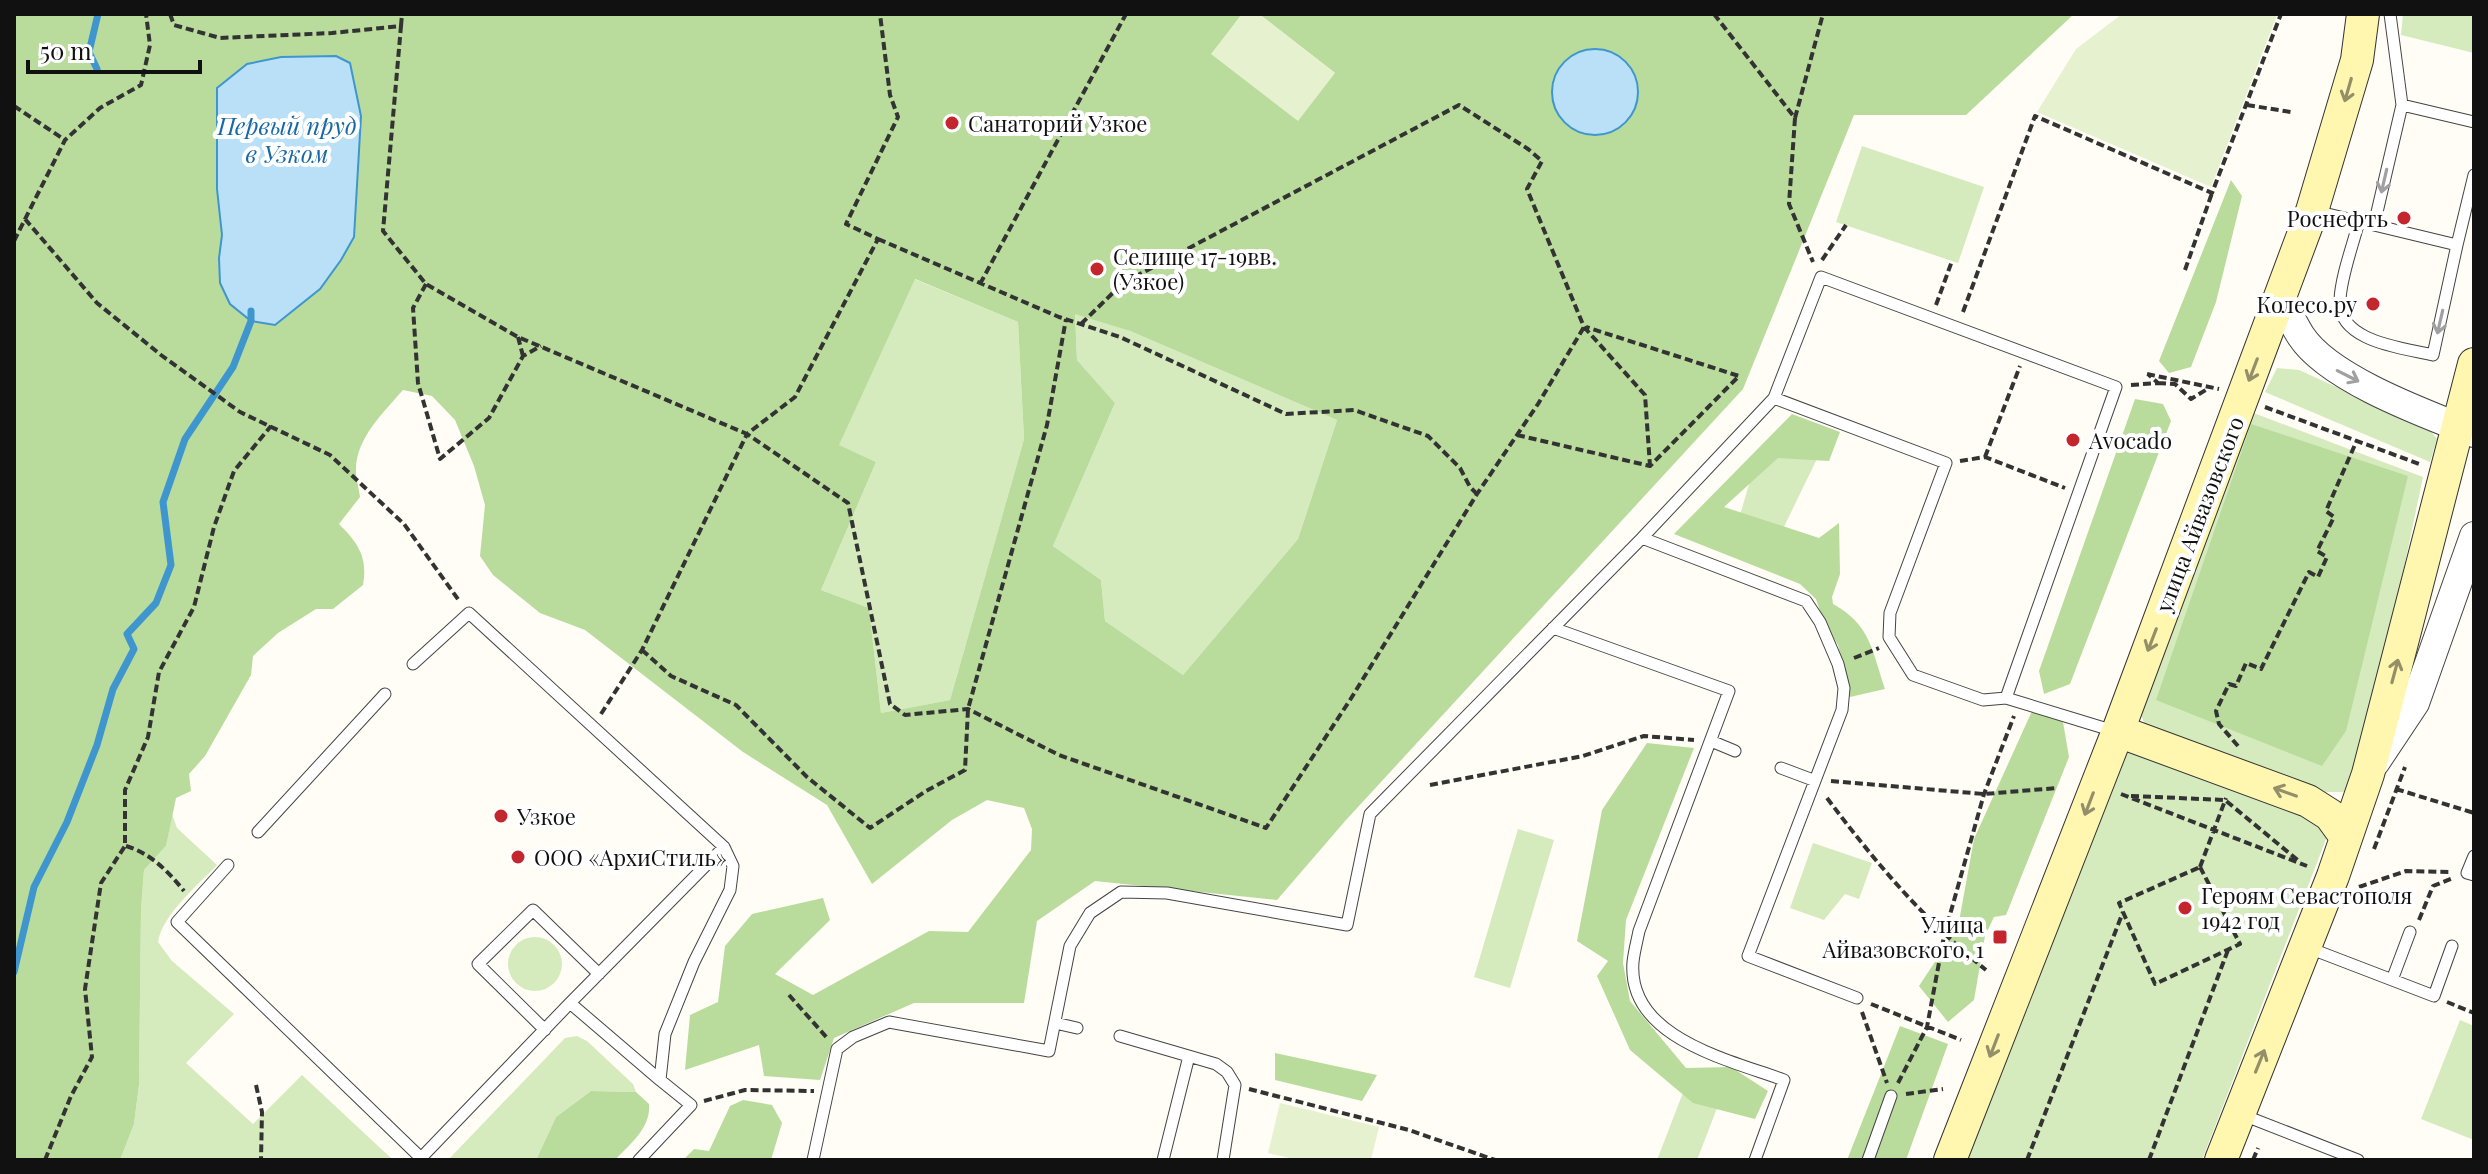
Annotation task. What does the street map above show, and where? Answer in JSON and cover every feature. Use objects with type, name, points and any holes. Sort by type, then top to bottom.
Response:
[{"type":"main road","name":"улица Айвазовского","points":[[1950,1160],[2118,731],[2312,211],[2357,60],[2363,14]]},
{"type":"main road","points":[[2221,1160],[2305,947],[2368,774],[2466,430],[2474,364]]},
{"type":"main road","points":[[2118,731],[2230,787],[2308,801],[2330,815],[2346,837]]},
{"type":"street","points":[[2281,297],[2302,339],[2336,370],[2466,430]]},
{"type":"street","points":[[2368,774],[2415,703],[2474,536]]},
{"type":"lane","points":[[2374,225],[2402,105],[2390,14]]},
{"type":"lane","points":[[2402,105],[2474,122]]},
{"type":"lane","points":[[2359,221],[2339,303],[2350,327],[2375,342],[2433,355],[2474,175]]},
{"type":"lane","points":[[2312,211],[2457,245]]},
{"type":"lane","points":[[813,1160],[837,1049],[853,1037],[889,1022],[1049,1051],[1070,946],[1090,913],[1121,892],[1167,893],[1347,925],[1370,814],[1642,538],[1774,398],[1821,277],[2116,387],[2006,698]]},
{"type":"lane","points":[[1774,398],[1946,463],[1890,613],[1889,637],[1913,675],[1983,700],[2006,698],[2118,731]]},
{"type":"lane","points":[[1642,538],[1806,601],[1820,622],[1838,664],[1844,688],[1842,710],[1748,956],[1857,998]]},
{"type":"lane","points":[[413,664],[469,613],[724,847],[733,866],[730,890],[694,962],[665,1034],[660,1080]]},
{"type":"lane","points":[[1553,628],[1729,691],[1639,931],[1633,965],[1640,999],[1660,1025],[1690,1046],[1784,1080],[1755,1160]]},
{"type":"lane","points":[[258,832],[385,694]]},
{"type":"lane","points":[[1711,741],[1735,751]]},
{"type":"lane","points":[[1781,768],[1813,780]]},
{"type":"lane","points":[[228,865],[177,922],[421,1158],[724,847]]},
{"type":"lane","points":[[2470,874],[2474,856]]},
{"type":"lane","points":[[545,1030],[478,964],[533,910],[599,974]]},
{"type":"lane","points":[[2392,980],[2410,932]]},
{"type":"lane","points":[[2305,947],[2434,996],[2452,946]]},
{"type":"lane","points":[[570,1003],[691,1105],[639,1160]]},
{"type":"lane","points":[[1055,1023],[1077,1028]]},
{"type":"lane","points":[[1120,1036],[1216,1064],[1227,1072],[1235,1085],[1223,1160]]},
{"type":"lane","points":[[1163,1160],[1189,1056]]},
{"type":"lane","points":[[1868,1160],[1891,1096]]},
{"type":"lane","points":[[2239,1113],[2324,1154],[2358,1160]]},
{"type":"path","points":[[14,241],[65,140],[100,108],[141,85],[150,45],[146,14]]},
{"type":"path","points":[[170,14],[174,25],[220,38],[332,33],[401,26]]},
{"type":"path","points":[[402,14],[383,231],[426,284],[518,337],[747,434],[848,503],[890,704],[905,715],[968,709],[1059,755],[1266,828],[1584,327]]},
{"type":"path","points":[[880,14],[890,95],[898,117],[846,224],[980,284],[1120,337],[1286,414],[1354,410],[1428,436],[1460,468],[1477,494]]},
{"type":"path","points":[[980,284],[1126,14]]},
{"type":"path","points":[[1714,14],[1795,118]]},
{"type":"path","points":[[1823,14],[1795,118],[1789,204],[1816,268],[1846,225]]},
{"type":"path","points":[[2185,270],[2281,14]]},
{"type":"path","points":[[1081,324],[1123,283],[1459,105],[1542,161],[1527,189],[1584,327],[1645,395],[1650,466]]},
{"type":"path","points":[[2247,105],[2291,112]]},
{"type":"path","points":[[14,106],[65,140]]},
{"type":"path","points":[[1957,328],[2035,116],[2212,193]]},
{"type":"path","points":[[25,219],[97,303],[161,355],[240,412],[330,455],[374,494],[404,524],[469,613]]},
{"type":"path","points":[[593,725],[633,668],[747,434],[795,397],[878,239]]},
{"type":"path","points":[[1931,318],[1952,261]]},
{"type":"path","points":[[426,284],[413,308],[418,383],[440,459],[489,418],[523,356],[541,346]]},
{"type":"path","points":[[642,650],[671,676],[736,705],[807,777],[870,828],[965,770],[968,709],[1047,425],[1066,319]]},
{"type":"path","points":[[1584,327],[1739,376],[1650,466]]},
{"type":"path","points":[[518,337],[523,356]]},
{"type":"path","points":[[1985,457],[2025,353]]},
{"type":"path","points":[[2158,383],[2147,374],[2211,386],[2427,466]]},
{"type":"path","points":[[2116,387],[2175,384],[2191,399],[2211,386]]},
{"type":"path","points":[[45,1160],[71,1096],[92,1057],[85,989],[101,883],[125,846],[125,790],[148,737],[159,672],[194,607],[214,527],[234,471],[271,426]]},
{"type":"path","points":[[1517,435],[1650,466]]},
{"type":"path","points":[[2200,867],[2240,944],[2155,984],[2119,903],[2200,867],[2242,752],[2219,724],[2216,711],[2229,684],[2236,686],[2246,663],[2261,669],[2309,572],[2318,577],[2327,557],[2317,551],[2334,517],[2326,511],[2357,440]]},
{"type":"path","points":[[1946,463],[1985,457],[2079,493]]},
{"type":"path","points":[[1838,664],[1893,643]]},
{"type":"path","points":[[1891,1096],[1927,1027],[1944,936],[1984,794],[2019,703]]},
{"type":"path","points":[[1430,785],[1583,756],[1644,736],[1711,741]]},
{"type":"path","points":[[1813,780],[1984,794],[2057,788]]},
{"type":"path","points":[[1813,780],[1878,866],[1944,936],[1986,970]]},
{"type":"path","points":[[2125,796],[2230,787]]},
{"type":"path","points":[[2111,790],[2307,866],[2230,787]]},
{"type":"path","points":[[2396,789],[2474,813]]},
{"type":"path","points":[[125,846],[142,851],[172,875],[193,902]]},
{"type":"path","points":[[2359,887],[2406,871],[2470,874]]},
{"type":"path","points":[[2410,932],[2422,916],[2433,886],[2470,874]]},
{"type":"path","points":[[2027,1160],[2123,912]]},
{"type":"path","points":[[2149,1160],[2228,950]]},
{"type":"path","points":[[789,995],[837,1049]]},
{"type":"path","points":[[2434,996],[2474,1013]]},
{"type":"path","points":[[1857,998],[1961,1040]]},
{"type":"path","points":[[1857,998],[1891,1096]]},
{"type":"path","points":[[256,1085],[262,1112],[261,1160]]},
{"type":"path","points":[[1235,1085],[1409,1130],[1495,1160]]},
{"type":"path","points":[[1891,1096],[1943,1089]]},
{"type":"path","points":[[691,1105],[745,1090],[828,1092]]},
{"type":"green space","points":[[14,14],[1242,14],[1212,54],[1335,73],[1259,14],[2074,14],[1966,115],[1854,115],[1743,389],[1346,820],[1277,900],[1095,881],[1037,921],[1024,1003],[914,1003],[834,1038],[820,1080],[764,1076],[759,1045],[685,1070],[690,1015],[718,1002],[725,946],[752,914],[823,898],[830,920],[775,974],[813,995],[929,931],[968,932],[1031,850],[1032,829],[1024,808],[987,800],[952,820],[872,884],[827,805],[743,752],[585,630],[540,613],[493,575],[480,556],[485,505],[474,466],[455,420],[432,396],[403,390],[365,437],[356,471],[360,497],[339,524],[363,558],[363,585],[333,609],[316,609],[278,633],[253,656],[251,675],[205,756],[189,774],[191,791],[176,798],[166,846],[144,870],[139,1085],[134,1124],[120,1160],[14,1160]],"holes":[[[336,56],[350,63],[361,117],[354,237],[292,310],[275,325],[219,258],[222,235],[217,189],[217,88],[247,64],[281,57]],[[915,279],[1018,322],[1024,439],[950,700],[881,713],[869,608],[821,590],[876,462],[839,445]],[[1075,314],[1130,331],[1337,420],[1298,539],[1183,675],[1105,621],[1101,580],[1053,546],[1115,403],[1077,360]]]},
{"type":"green space","points":[[1242,14],[1259,14],[1335,73],[1298,121],[1211,54]]},
{"type":"green space","points":[[2122,14],[2277,15],[2211,187],[2037,112],[2076,49]]},
{"type":"green space","points":[[2403,14],[2474,14],[2474,53],[2401,35]]},
{"type":"green space","points":[[1862,146],[1984,187],[1958,263],[1836,222]]},
{"type":"green space","points":[[2231,180],[2242,196],[2216,302],[2191,367],[2169,373],[2159,361]]},
{"type":"green space","points":[[914,279],[1018,322],[1024,439],[950,700],[881,713],[869,608],[821,590],[876,462],[838,445]]},
{"type":"green space","points":[[1075,313],[1130,331],[1337,420],[1298,539],[1183,675],[1105,621],[1101,580],[1053,546],[1115,403],[1077,360]]},
{"type":"green space","points":[[2277,368],[2299,370],[2429,429],[2437,439],[2430,462],[2265,392]]},
{"type":"green space","points":[[2135,399],[2163,404],[2171,421],[2070,684],[2044,694],[2039,671]]},
{"type":"green space","points":[[2251,412],[2423,477],[2377,696],[2345,792],[2324,792],[2145,725],[2139,709]]},
{"type":"green space","points":[[1792,414],[1840,432],[1829,461],[1778,458],[1724,507],[1819,538],[1839,523],[1840,574],[1832,597],[1833,604],[1846,612],[1863,630],[1885,689],[1850,697],[1838,645],[1824,623],[1816,599],[1800,584],[1674,534]]},
{"type":"green space","points":[[2251,424],[2408,476],[2346,731],[2322,766],[2156,700]]},
{"type":"green space","points":[[1830,432],[1780,535],[1738,522],[1756,460]]},
{"type":"green space","points":[[2032,711],[2063,722],[2069,757],[2006,915],[1994,917],[1985,936],[1974,1000],[1948,1022],[1919,986],[1958,927],[1974,839]]},
{"type":"green space","points":[[1647,743],[1694,748],[1626,920],[1623,963],[1630,1001],[1686,1068],[1731,1067],[1768,1091],[1755,1119],[1693,1103],[1630,1050],[1597,976],[1608,961],[1577,941],[1602,810]]},
{"type":"green space","points":[[2141,751],[2309,813],[2328,834],[2202,1160],[1963,1160],[2124,752]]},
{"type":"green space","points":[[172,814],[177,828],[217,865],[173,911],[158,942],[172,961],[234,1014],[186,1063],[253,1124],[302,1075],[393,1160],[120,1160],[134,1124],[139,1085],[144,870],[166,846]]},
{"type":"green space","points":[[1518,829],[1554,840],[1510,988],[1474,977]]},
{"type":"green space","points":[[1813,843],[1872,863],[1859,899],[1845,894],[1824,920],[1790,908]]},
{"type":"green space","points":[[535,937],[554,945],[562,964],[554,983],[535,991],[516,983],[508,964],[516,945]]},
{"type":"green space","points":[[2460,1020],[2474,1026],[2474,1140],[2421,1119]]},
{"type":"green space","points":[[1900,1026],[1948,1044],[1906,1160],[1847,1160]]},
{"type":"green space","points":[[577,1036],[587,1041],[633,1084],[636,1092],[591,1091],[556,1117],[536,1160],[448,1160],[565,1038]]},
{"type":"green space","points":[[1275,1053],[1377,1075],[1362,1101],[1275,1080]]},
{"type":"green space","points":[[1689,1077],[1724,1090],[1697,1160],[1657,1160]]},
{"type":"green space","points":[[591,1091],[636,1092],[649,1104],[647,1120],[639,1135],[615,1160],[536,1160],[556,1117]]},
{"type":"green space","points":[[743,1100],[772,1105],[782,1123],[771,1160],[683,1160],[694,1149],[709,1151],[730,1106]]},
{"type":"green space","points":[[1280,1103],[1379,1127],[1371,1160],[1298,1160],[1268,1153]]},
{"type":"water","points":[[1595,49],[1612,52],[1626,61],[1635,75],[1638,92],[1635,109],[1626,123],[1612,132],[1595,135],[1578,132],[1564,123],[1555,109],[1552,92],[1555,75],[1564,61],[1578,52]]},
{"type":"water","name":"Первый пруд в Узком","points":[[336,56],[350,63],[361,116],[354,237],[320,289],[275,325],[251,321],[230,304],[220,283],[222,235],[217,189],[217,88],[247,64],[281,57]]},
{"type":"waterway","points":[[97,69],[89,52],[98,14]]},
{"type":"waterway","points":[[14,972],[34,887],[67,822],[97,745],[113,689],[134,649],[127,634],[156,603],[171,565],[163,502],[185,439],[233,367],[251,321],[251,311]]},
{"type":"place","name":"Санаторий Узкое","points":[[952,123]]},
{"type":"place","name":"Роснефть","points":[[2404,218]]},
{"type":"place","name":"Селище 17-19вв. (Узкое)","points":[[1097,269]]},
{"type":"place","name":"Колесо.ру","points":[[2373,304]]},
{"type":"place","name":"Avocado","points":[[2073,440]]},
{"type":"place","name":"Узкое","points":[[501,816]]},
{"type":"place","name":"ООО «АрхиСтиль»","points":[[518,857]]},
{"type":"place","name":"Героям Севастополя 1942 год","points":[[2185,908]]},
{"type":"place","name":"Улица Айвазовского, 1","points":[[2000,937]]}]
